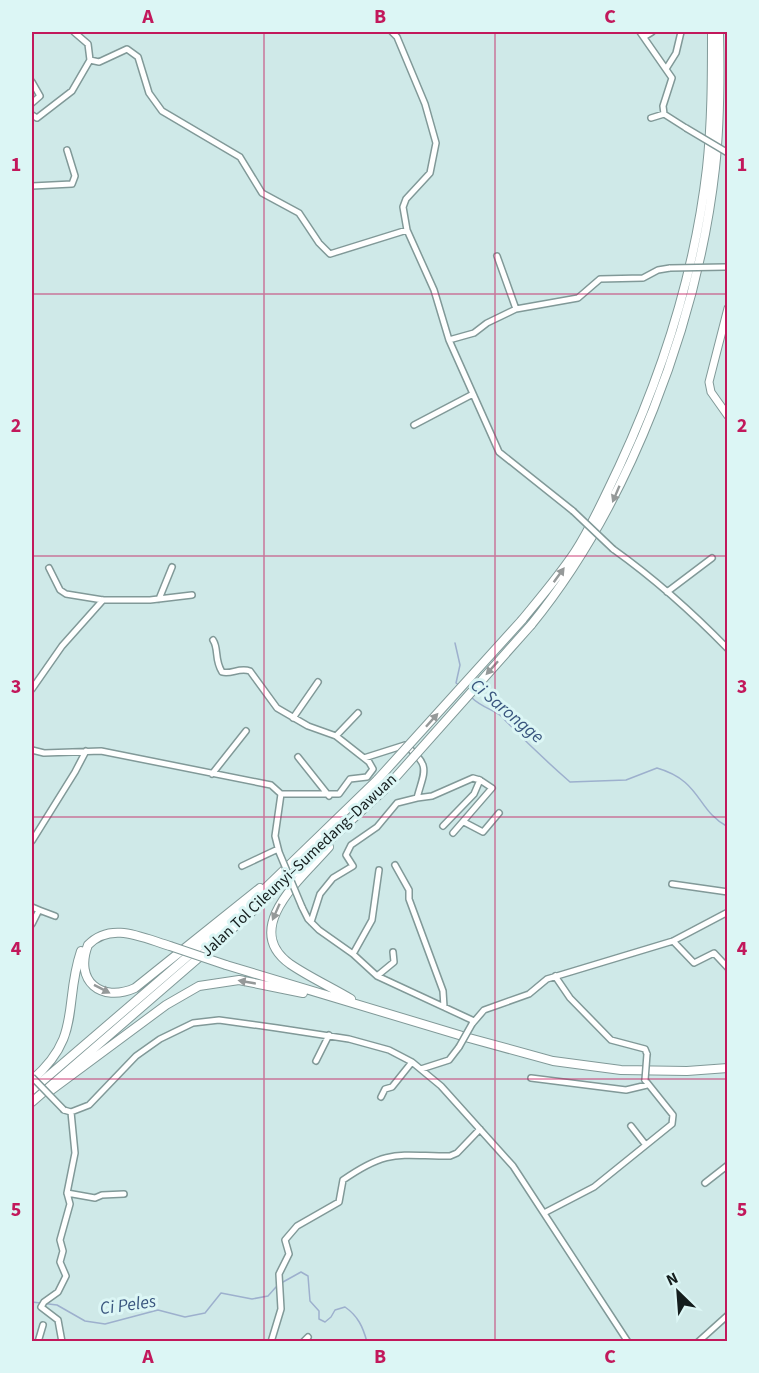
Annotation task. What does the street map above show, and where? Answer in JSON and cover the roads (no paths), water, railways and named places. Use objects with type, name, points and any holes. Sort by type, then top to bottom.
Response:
[{"type":"highway","name":"Jalan Tol Cileunyi–Sumedang–Dawuan","points":[[32,1090],[242,910],[301,856],[378,779],[522,620],[576,551],[601,506],[657,377],[677,317],[695,239],[707,168],[712,90],[712,32]]},
{"type":"highway","name":"Jalan Tol Cileunyi–Sumedang–Dawuan","points":[[32,1103],[255,909],[386,788],[531,625],[584,554],[610,508],[663,381],[685,317],[703,242],[715,168],[720,88],[719,32]]},
{"type":"highway","points":[[348,1000],[290,964],[272,943],[270,931],[280,903],[353,819]]},
{"type":"highway","points":[[171,945],[133,934],[105,933],[88,945],[84,956],[86,974],[98,989],[109,994],[123,993],[135,988],[301,856]]},
{"type":"highway","points":[[32,1078],[59,1050],[67,1032],[80,953],[94,935],[109,929],[122,929],[226,964],[553,1060],[621,1070],[687,1071],[728,1068]]},
{"type":"highway","points":[[32,1103],[166,1005],[199,986],[239,980],[348,1000],[549,1056],[652,1067],[728,1063]]},
{"type":"main road","points":[[728,308],[709,382],[711,392],[728,416]]},
{"type":"street","points":[[32,115],[37,118],[72,91],[90,60],[89,47],[74,32]]},
{"type":"street","points":[[392,32],[397,37],[425,104],[436,143],[430,173],[406,199],[403,207],[407,230],[434,290],[448,340],[499,452],[573,511],[613,549],[638,566],[728,649]]},
{"type":"street","points":[[652,32],[642,34],[666,69],[672,82],[663,106],[664,114]]},
{"type":"street","points":[[666,69],[676,53],[681,32]]},
{"type":"street","points":[[90,60],[99,62],[127,49],[132,51],[141,63],[148,93],[162,111],[240,157],[262,194],[299,213],[319,243],[330,254],[407,230]]},
{"type":"street","points":[[32,82],[40,96],[32,103]]},
{"type":"street","points":[[651,118],[664,114],[728,153]]},
{"type":"street","points":[[32,186],[72,184],[75,176],[67,150]]},
{"type":"street","points":[[497,256],[516,309]]},
{"type":"street","points":[[448,340],[474,333],[487,322],[516,309],[573,300],[600,279],[643,278],[658,270],[670,268],[727,267]]},
{"type":"street","points":[[414,425],[474,394]]},
{"type":"street","points":[[667,592],[712,558]]},
{"type":"street","points":[[159,599],[172,567]]},
{"type":"street","points":[[50,568],[60,590],[66,594],[103,600],[159,599],[192,595]]},
{"type":"street","points":[[32,689],[62,646],[103,600]]},
{"type":"street","points":[[32,750],[44,753],[86,750],[268,784],[281,794],[329,796],[342,792],[350,779],[367,777],[371,774],[371,765],[336,736],[293,718],[277,708],[250,671],[244,669],[227,674],[222,672],[214,657],[216,646],[213,640]]},
{"type":"street","points":[[293,718],[318,682]]},
{"type":"street","points":[[336,736],[358,713]]},
{"type":"street","points":[[212,774],[246,731]]},
{"type":"street","points":[[364,758],[398,746],[407,746],[425,769],[417,798]]},
{"type":"street","points":[[32,841],[86,750]]},
{"type":"street","points":[[298,756],[329,796]]},
{"type":"street","points":[[311,922],[320,894],[333,878],[353,866],[346,855],[351,845],[376,827],[397,803],[432,796],[473,778],[492,788],[453,833]]},
{"type":"street","points":[[443,826],[469,800],[480,785],[480,780]]},
{"type":"street","points":[[281,794],[275,836],[278,851],[311,922],[353,954],[377,976],[444,1006],[473,1022]]},
{"type":"street","points":[[469,800],[477,807]]},
{"type":"street","points":[[464,822],[483,832],[499,813]]},
{"type":"street","points":[[242,866],[278,851]]},
{"type":"street","points":[[395,865],[409,890],[409,899],[438,975],[444,1006]]},
{"type":"street","points":[[353,954],[372,920],[379,870]]},
{"type":"street","points":[[672,884],[728,892]]},
{"type":"street","points":[[32,907],[55,916]]},
{"type":"street","points":[[32,924],[39,910]]},
{"type":"street","points":[[421,1069],[449,1059],[459,1047],[473,1022],[484,1010],[529,994],[544,980],[673,941],[728,912]]},
{"type":"street","points":[[673,941],[694,963],[714,953],[728,968]]},
{"type":"street","points":[[377,976],[394,962],[393,952]]},
{"type":"street","points":[[544,1213],[594,1187],[672,1124],[674,1118],[646,1082],[645,1049],[615,1044],[577,1006],[555,976]]},
{"type":"street","points":[[32,1078],[64,1110],[71,1112],[89,1105],[136,1056],[160,1039],[193,1023],[219,1020],[329,1035],[379,1047],[412,1062],[421,1069],[450,1095],[513,1166],[628,1341]]},
{"type":"street","points":[[316,1061],[329,1035]]},
{"type":"street","points":[[381,1098],[385,1089],[392,1087],[412,1062]]},
{"type":"street","points":[[531,1078],[626,1090],[646,1082]]},
{"type":"street","points":[[62,1341],[58,1320],[42,1309],[43,1304],[58,1292],[66,1276],[60,1262],[63,1251],[60,1240],[70,1204],[67,1193],[75,1153],[71,1112]]},
{"type":"street","points":[[631,1126],[645,1144]]},
{"type":"street","points":[[271,1341],[281,1309],[281,1267],[289,1254],[284,1243],[287,1236],[297,1226],[339,1202],[343,1180],[382,1157],[409,1154],[450,1156],[480,1129]]},
{"type":"street","points":[[705,1183],[728,1165]]},
{"type":"street","points":[[67,1193],[93,1198],[124,1194]]},
{"type":"street","points":[[698,1341],[728,1315]]},
{"type":"street","points":[[38,1341],[42,1325]]},
{"type":"street","points":[[303,1341],[308,1337]]},
{"type":"waterway","name":"Ci Sarongge","points":[[455,643],[460,665],[456,683],[459,685]]},
{"type":"waterway","name":"Ci Sarongge","points":[[471,697],[502,717],[570,782],[626,780],[657,768],[683,780],[710,812],[728,827]]},
{"type":"waterway","name":"Ci Peles","points":[[283,1282],[301,1272],[308,1276],[310,1301],[319,1311],[319,1319],[325,1322],[335,1310],[345,1307],[359,1322],[367,1342]]},
{"type":"waterway","name":"Ci Peles","points":[[32,1302],[57,1305],[85,1321],[105,1324],[158,1310],[185,1317],[205,1313],[221,1293],[252,1299],[268,1296],[276,1287]]}]
